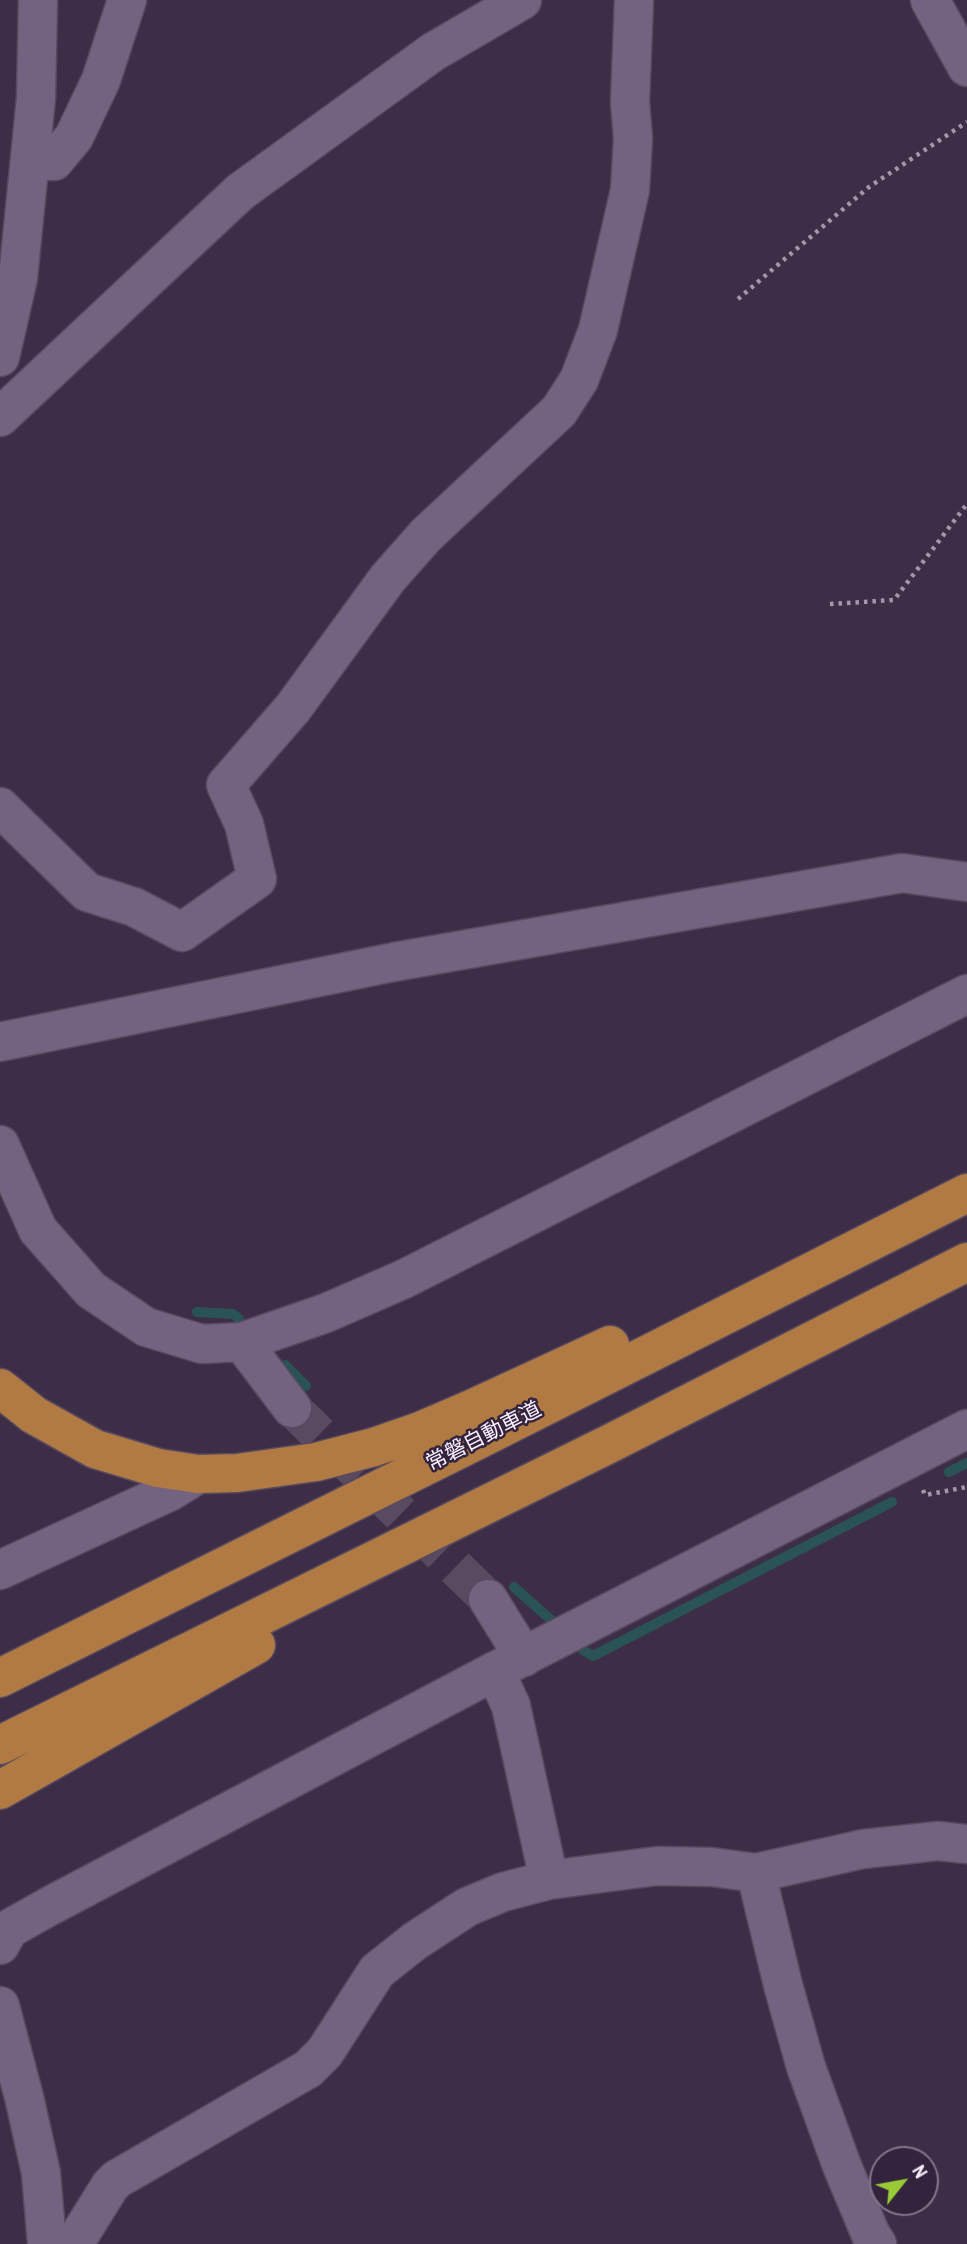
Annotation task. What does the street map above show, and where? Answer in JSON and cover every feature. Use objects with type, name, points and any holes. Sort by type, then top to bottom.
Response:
[{"type":"highway","points":[[0,1388],[34,1415],[95,1449],[158,1468],[198,1474],[237,1473],[316,1462],[374,1447],[420,1431],[967,1180]]},
{"type":"highway","name":"常磐自動車道","points":[[0,1678],[967,1193]]},
{"type":"highway","points":[[0,1745],[611,1443],[967,1262]]},
{"type":"highway","points":[[0,1790],[611,1443]]},
{"type":"street","points":[[0,357],[18,278],[36,98],[38,0]]},
{"type":"street","points":[[30,161],[54,160],[75,137],[101,80],[127,0]]},
{"type":"street","points":[[0,417],[240,192],[433,52],[522,0]]},
{"type":"street","points":[[0,807],[88,891],[134,907],[182,932],[257,879],[244,824],[226,785],[293,708],[388,578],[426,535],[559,411],[579,380],[598,330],[630,190],[634,0]]},
{"type":"street","points":[[930,0],[967,67]]},
{"type":"street","points":[[0,1042],[394,962],[902,873],[967,882]]},
{"type":"street","points":[[0,1145],[38,1230],[90,1290],[146,1327],[202,1344],[242,1342],[326,1313],[404,1279],[967,994]]},
{"type":"street","points":[[242,1342],[292,1408]]},
{"type":"street","points":[[0,1945],[9,1929],[48,1907],[510,1664],[967,1429]]},
{"type":"street","points":[[0,1570],[169,1492],[198,1474]]},
{"type":"street","points":[[488,1600],[510,1664],[512,1706],[549,1880]]},
{"type":"street","points":[[74,2244],[117,2179],[308,2069],[325,2052],[377,1971],[415,1941],[467,1907],[503,1892],[549,1880],[657,1866],[712,1867],[757,1873],[863,1849],[938,1840],[967,1844]]},
{"type":"street","points":[[757,1873],[783,1985],[806,2067],[842,2166],[877,2244]]},
{"type":"street","points":[[0,2006],[41,2173],[47,2244]]},
{"type":"path","points":[[738,299],[869,187],[967,122]]},
{"type":"path","points":[[830,604],[894,600],[967,504]]},
{"type":"waterway","points":[[197,1312],[233,1314],[239,1319]]},
{"type":"waterway","points":[[285,1365],[306,1386]]},
{"type":"waterway","points":[[949,1472],[967,1463]]},
{"type":"waterway","points":[[583,1650],[593,1656],[892,1502]]},
{"type":"waterway","points":[[514,1587],[551,1620]]},
{"type":"tunnel","points":[[292,1408],[488,1599]]}]
